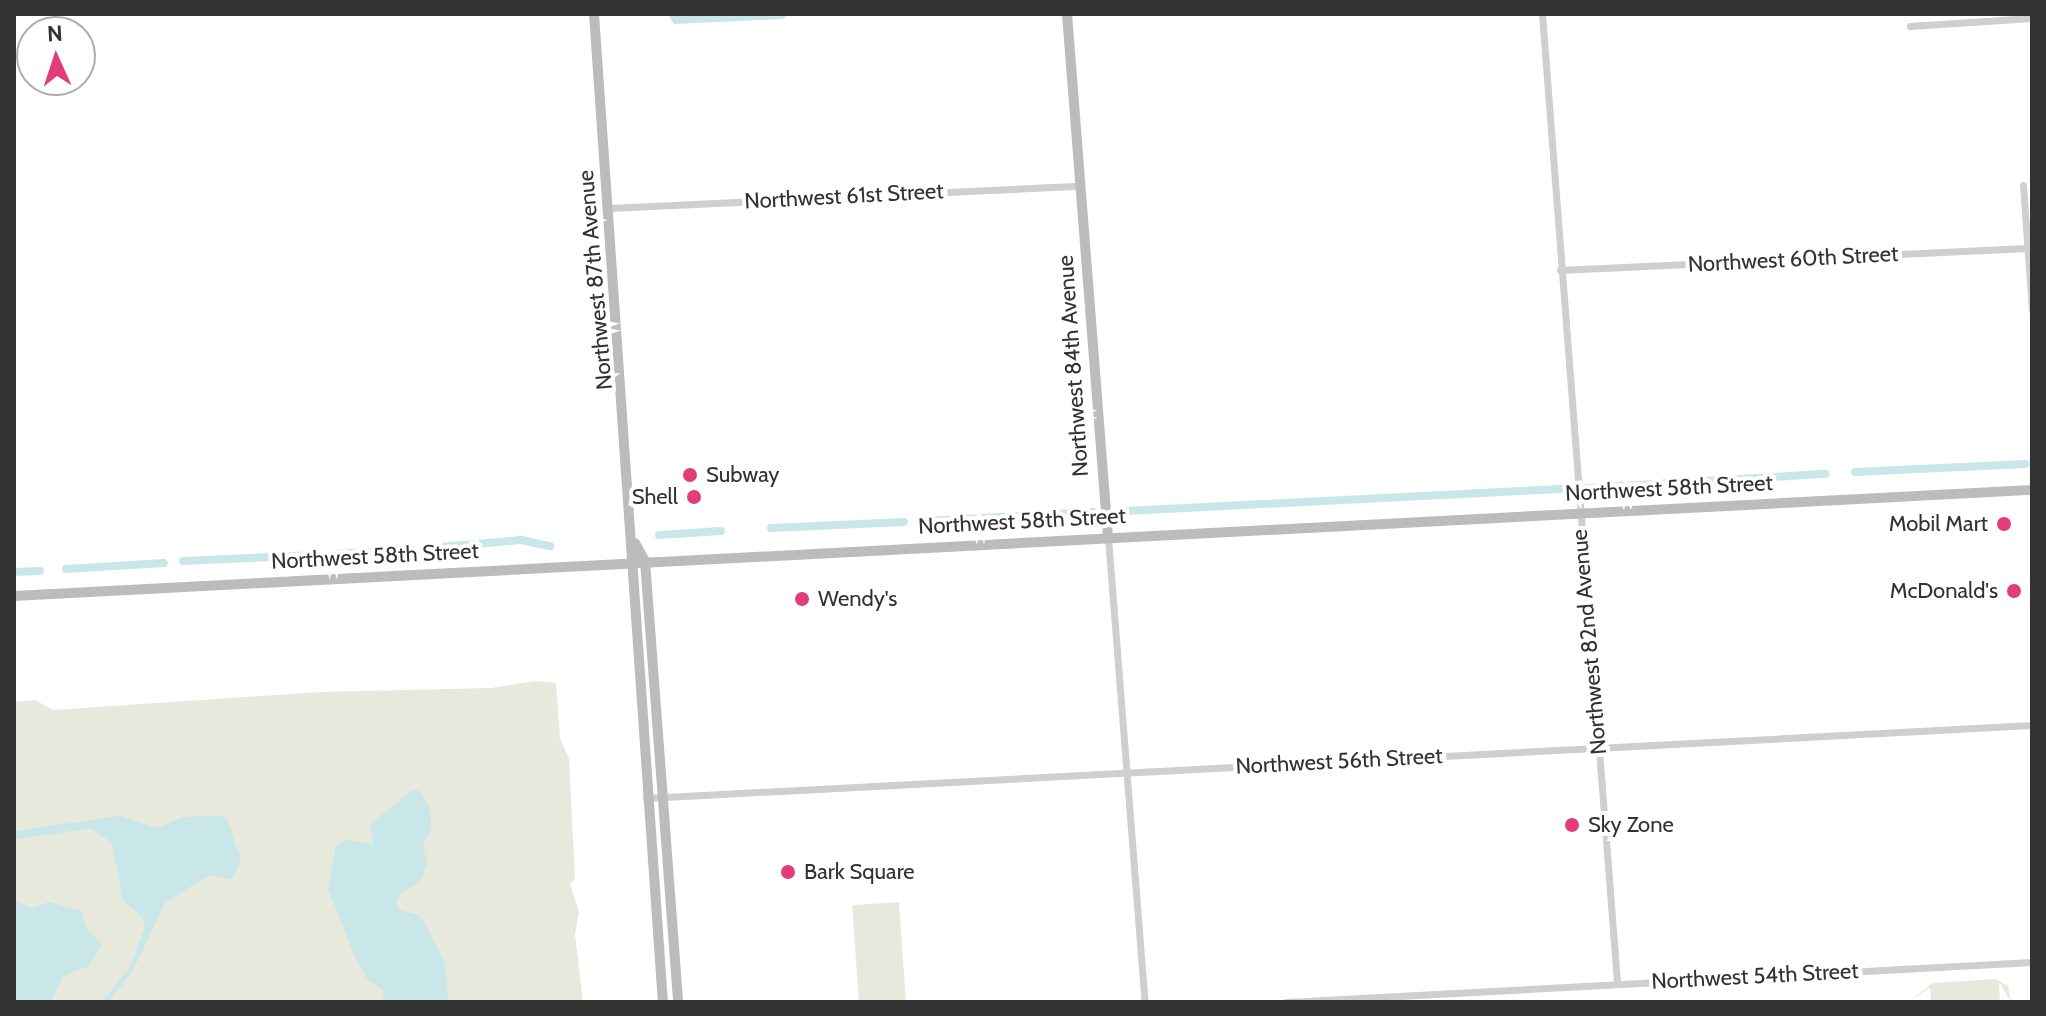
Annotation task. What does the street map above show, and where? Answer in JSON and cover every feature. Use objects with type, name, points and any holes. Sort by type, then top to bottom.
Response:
[{"type":"main road","name":"Northwest 87th Avenue","points":[[594,14],[635,543],[631,562],[663,1002]]},
{"type":"main road","name":"Northwest 84th Avenue","points":[[1067,14],[1108,537]]},
{"type":"main road","name":"Northwest 58th Street","points":[[14,596],[2032,490]]},
{"type":"main road","name":"Northwest 87th Avenue","points":[[635,543],[645,561],[659,797],[678,1002]]},
{"type":"street","name":"Northwest 82nd Avenue","points":[[1542,14],[1577,512],[1617,983]]},
{"type":"street","points":[[1910,26],[2032,18]]},
{"type":"street","points":[[2023,185],[2032,310]]},
{"type":"street","name":"Northwest 61st Street","points":[[609,208],[1079,186]]},
{"type":"street","name":"Northwest 60th Street","points":[[1560,270],[2027,248]]},
{"type":"street","name":"Northwest 84th Avenue","points":[[1108,537],[1145,1002]]},
{"type":"street","name":"Northwest 56th Street","points":[[646,798],[2032,725]]},
{"type":"street","name":"Northwest 54th Street","points":[[1286,1002],[2032,962]]},
{"type":"shaded area","points":[[536,681],[556,683],[560,739],[569,758],[575,879],[570,884],[579,912],[575,934],[583,1002],[14,1002],[14,702],[35,700],[53,710],[320,692],[491,688]]},
{"type":"shaded area","points":[[899,902],[906,1002],[859,1002],[852,905]]},
{"type":"shaded area","points":[[1996,979],[2008,986],[2011,1002],[1999,982],[2000,1002],[1931,1002],[1930,987],[1909,1002],[1932,983]]},
{"type":"water","points":[[668,14],[790,14],[782,19],[674,24]]},
{"type":"water","points":[[412,790],[419,791],[430,808],[431,828],[423,846],[427,863],[420,882],[402,892],[396,903],[400,910],[419,915],[432,936],[444,962],[449,1002],[384,1002],[383,990],[368,980],[356,960],[328,888],[336,845],[346,840],[374,844],[370,825]]},
{"type":"water","points":[[119,816],[158,828],[183,817],[221,816],[227,819],[241,861],[232,879],[209,875],[165,903],[133,970],[110,1001],[102,1002],[130,967],[145,928],[143,918],[123,900],[112,843],[90,828],[14,840],[14,831]]},
{"type":"water","points":[[14,901],[33,908],[49,902],[81,911],[86,928],[102,944],[89,966],[63,976],[51,1002],[14,1002]]},
{"type":"waterway","points":[[1855,472],[2026,464]]},
{"type":"waterway","points":[[1587,488],[1826,474]]},
{"type":"waterway","points":[[1126,511],[1560,489]]},
{"type":"waterway","points":[[924,521],[1094,512]]},
{"type":"waterway","points":[[771,528],[904,522]]},
{"type":"waterway","points":[[659,535],[721,531]]},
{"type":"waterway","points":[[428,548],[521,540],[550,546]]},
{"type":"waterway","points":[[337,554],[410,549]]},
{"type":"waterway","points":[[183,561],[315,555]]},
{"type":"waterway","points":[[66,569],[164,563]]},
{"type":"waterway","points":[[14,572],[40,571]]},
{"type":"place","name":"Subway","points":[[690,475]]},
{"type":"place","name":"Shell","points":[[694,497]]},
{"type":"place","name":"Mobil Mart","points":[[2004,524]]},
{"type":"place","name":"McDonald's","points":[[2014,591]]},
{"type":"place","name":"Wendy's","points":[[802,599]]},
{"type":"place","name":"Sky Zone","points":[[1572,825]]},
{"type":"place","name":"Bark Square","points":[[788,872]]}]
